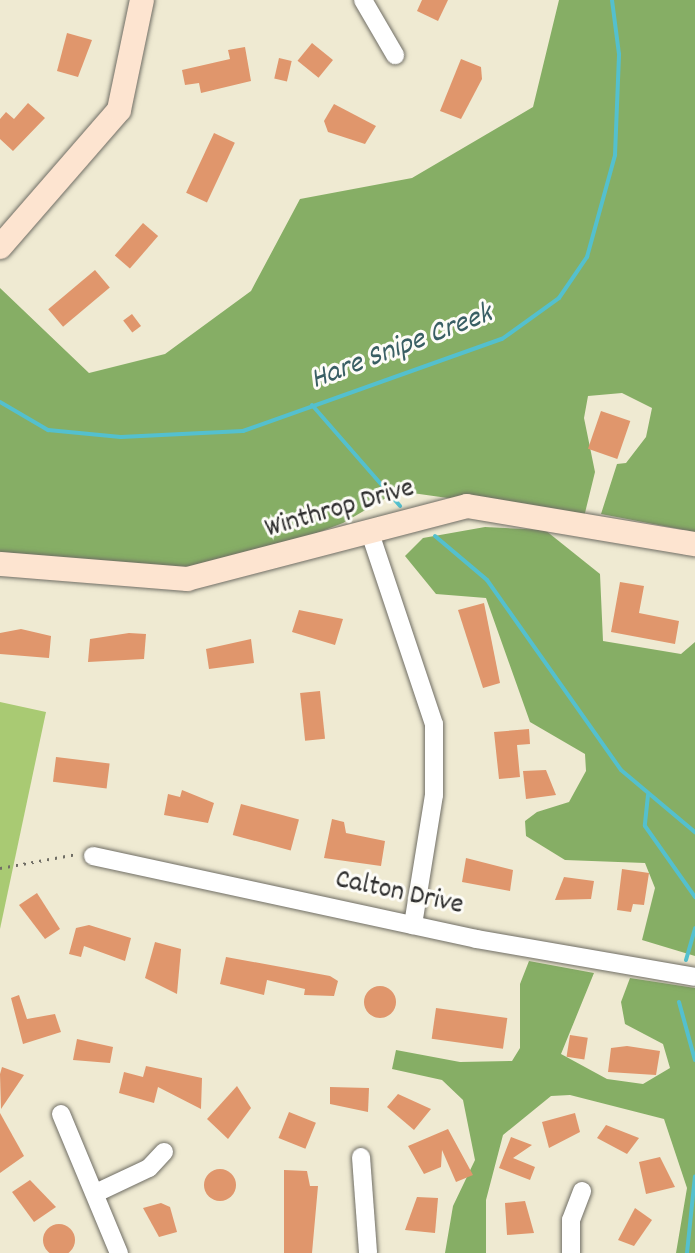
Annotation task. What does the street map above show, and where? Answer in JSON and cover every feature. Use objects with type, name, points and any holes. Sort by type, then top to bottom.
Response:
[{"type":"street","points":[[0,247],[119,110],[142,0]]},
{"type":"street","points":[[363,0],[395,55]]},
{"type":"street","name":"Winthrop Drive","points":[[0,564],[187,579],[467,506],[695,544]]},
{"type":"street","points":[[369,530],[434,724],[434,795],[413,925]]},
{"type":"street","name":"Calton Drive","points":[[93,856],[413,925],[695,977]]},
{"type":"street","points":[[61,1114],[68,1143],[98,1192],[119,1253]]},
{"type":"street","points":[[98,1192],[149,1168],[164,1152]]},
{"type":"street","points":[[361,1157],[368,1253]]},
{"type":"street","points":[[571,1253],[582,1191]]},
{"type":"path","points":[[0,868],[48,856],[93,856]]},
{"type":"green space","points":[[559,0],[695,0],[695,532],[601,514],[617,464],[626,463],[646,437],[652,408],[622,393],[588,396],[584,418],[595,472],[584,517],[398,491],[343,523],[236,564],[185,568],[0,552],[0,288],[89,373],[165,354],[251,291],[300,199],[412,178],[533,107]]},
{"type":"green space","points":[[485,527],[545,530],[600,574],[603,641],[681,654],[695,642],[695,956],[642,940],[655,888],[645,863],[565,860],[526,836],[525,821],[537,812],[569,802],[586,771],[585,754],[530,722],[486,598],[436,594],[405,556],[423,538]]},
{"type":"green space","points":[[0,702],[46,712],[0,929]]},
{"type":"green space","points":[[529,961],[594,973],[561,1054],[607,1079],[643,1084],[670,1068],[663,1044],[625,1024],[621,1002],[630,978],[695,988],[695,1253],[676,1253],[687,1188],[664,1119],[570,1095],[551,1096],[503,1135],[486,1200],[486,1253],[445,1253],[453,1206],[475,1160],[463,1100],[442,1080],[392,1069],[396,1050],[460,1062],[512,1061],[520,1048],[520,984]]},
{"type":"building","points":[[422,0],[448,0],[438,21],[417,11]]},
{"type":"building","points":[[67,33],[92,40],[78,77],[57,71]]},
{"type":"building","points":[[312,43],[333,60],[319,78],[298,61]]},
{"type":"building","points":[[245,47],[251,81],[201,93],[199,83],[185,85],[182,70],[230,59],[228,50]]},
{"type":"building","points":[[279,58],[292,61],[287,81],[274,78]]},
{"type":"building","points":[[461,59],[481,67],[482,79],[461,119],[440,111]]},
{"type":"building","points":[[28,103],[45,118],[13,151],[0,139],[0,119],[6,112],[14,119]]},
{"type":"building","points":[[334,104],[376,126],[365,144],[328,132],[324,121]]},
{"type":"building","points":[[214,133],[235,143],[207,203],[186,193]]},
{"type":"building","points":[[143,223],[158,236],[130,269],[115,255]]},
{"type":"building","points":[[95,270],[110,288],[63,327],[48,309]]},
{"type":"building","points":[[132,314],[141,326],[132,333],[123,321]]},
{"type":"building","points":[[601,411],[630,421],[617,459],[588,449]]},
{"type":"building","points":[[620,582],[644,586],[639,613],[679,621],[675,644],[611,632]]},
{"type":"building","points":[[484,603],[500,683],[483,688],[458,610]]},
{"type":"building","points":[[299,610],[343,619],[335,645],[292,632]]},
{"type":"building","points":[[21,629],[51,636],[49,658],[0,654],[0,633]]},
{"type":"building","points":[[129,633],[146,634],[144,659],[88,662],[90,639]]},
{"type":"building","points":[[251,639],[254,663],[209,669],[206,649]]},
{"type":"building","points":[[320,691],[325,739],[305,741],[300,693]]},
{"type":"building","points":[[529,729],[530,744],[517,745],[520,777],[499,779],[494,732]]},
{"type":"building","points":[[56,757],[110,764],[107,788],[53,782]]},
{"type":"building","points":[[546,770],[556,795],[526,799],[523,771]]},
{"type":"building","points":[[182,790],[214,803],[208,823],[164,815],[168,794],[180,797]]},
{"type":"building","points":[[241,804],[299,820],[291,850],[233,835]]},
{"type":"building","points":[[332,819],[344,822],[346,833],[385,841],[381,866],[324,858]]},
{"type":"building","points":[[466,858],[513,870],[510,891],[462,882]]},
{"type":"building","points":[[622,869],[649,873],[644,905],[633,904],[631,912],[617,910]]},
{"type":"building","points":[[564,877],[594,881],[591,899],[555,900]]},
{"type":"building","points":[[37,893],[60,929],[45,939],[19,905]]},
{"type":"building","points":[[89,925],[131,938],[125,961],[84,946],[81,957],[69,954],[76,928]]},
{"type":"building","points":[[155,942],[181,949],[177,994],[145,978]]},
{"type":"building","points":[[226,957],[330,976],[338,981],[334,996],[304,995],[305,989],[267,980],[264,995],[220,984]]},
{"type":"building","points":[[380,986],[391,991],[396,1002],[391,1013],[380,1018],[369,1013],[364,1002],[369,991]]},
{"type":"building","points":[[19,995],[27,1019],[55,1014],[61,1032],[23,1044],[11,998]]},
{"type":"building","points":[[436,1008],[507,1018],[503,1049],[432,1039]]},
{"type":"building","points":[[570,1035],[588,1038],[584,1060],[567,1057]]},
{"type":"building","points":[[77,1039],[113,1047],[110,1063],[73,1060]]},
{"type":"building","points":[[627,1046],[660,1051],[656,1075],[608,1072],[611,1048]]},
{"type":"building","points":[[146,1066],[202,1078],[201,1109],[158,1087],[154,1103],[119,1093],[124,1072],[143,1077]]},
{"type":"building","points":[[2,1067],[24,1075],[1,1109],[0,1074]]},
{"type":"building","points":[[237,1086],[251,1108],[228,1139],[207,1119]]},
{"type":"building","points":[[330,1087],[369,1088],[368,1112],[330,1104]]},
{"type":"building","points":[[398,1094],[431,1109],[414,1130],[387,1107]]},
{"type":"building","points":[[289,1112],[316,1123],[305,1149],[279,1138]]},
{"type":"building","points":[[0,1113],[24,1156],[0,1173]]},
{"type":"building","points":[[575,1113],[580,1132],[549,1148],[542,1122]]},
{"type":"building","points":[[606,1125],[639,1138],[627,1154],[597,1138]]},
{"type":"building","points":[[448,1129],[473,1175],[456,1182],[442,1150],[441,1167],[424,1174],[408,1146]]},
{"type":"building","points":[[511,1137],[532,1145],[513,1158],[535,1167],[530,1180],[499,1168]]},
{"type":"building","points":[[660,1157],[675,1187],[646,1194],[639,1162]]},
{"type":"building","points":[[220,1169],[231,1174],[236,1185],[231,1196],[220,1201],[209,1196],[204,1185],[209,1174]]},
{"type":"building","points":[[284,1170],[307,1171],[310,1186],[318,1186],[312,1253],[284,1253]]},
{"type":"building","points":[[30,1180],[56,1207],[34,1222],[12,1192]]},
{"type":"building","points":[[417,1197],[438,1198],[435,1233],[405,1230]]},
{"type":"building","points":[[525,1201],[534,1233],[507,1235],[505,1203]]},
{"type":"building","points":[[161,1203],[170,1207],[177,1232],[159,1237],[143,1208]]},
{"type":"building","points":[[635,1208],[652,1220],[634,1246],[618,1240]]},
{"type":"building","points":[[59,1224],[70,1229],[75,1240],[70,1251],[59,1256],[48,1251],[43,1240],[48,1229]]},
{"type":"waterway","name":"Hare Snipe Creek","points":[[0,402],[48,430],[121,437],[243,431],[502,339],[559,298],[587,257],[615,155],[619,54],[612,0]]},
{"type":"waterway","points":[[312,405],[400,506]]},
{"type":"waterway","points":[[435,536],[487,580],[621,770],[695,832]]},
{"type":"waterway","points":[[648,795],[645,826],[695,897]]},
{"type":"waterway","points":[[686,960],[695,928]]},
{"type":"waterway","points":[[679,1002],[695,1060]]},
{"type":"waterway","points":[[687,1253],[695,1176]]}]
